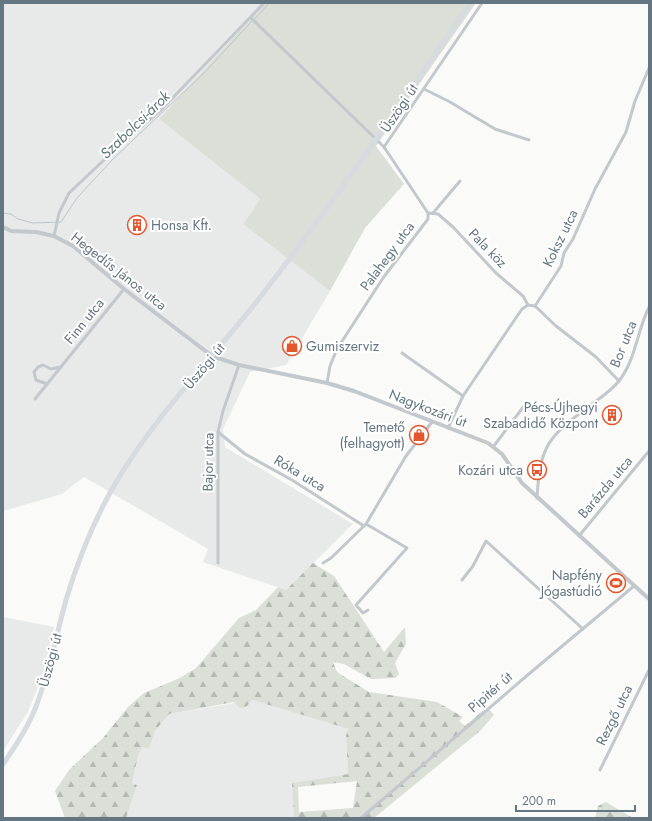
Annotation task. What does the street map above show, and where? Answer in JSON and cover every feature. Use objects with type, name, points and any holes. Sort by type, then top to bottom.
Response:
[{"type":"main road","name":"Üszögi út","points":[[3,764],[17,743],[36,708],[77,566],[107,498],[128,463],[150,432],[268,288],[377,140],[470,3]]},
{"type":"street","points":[[54,236],[56,224],[63,204],[69,193],[121,144],[161,110],[253,19],[264,3]]},
{"type":"street","points":[[384,147],[482,3]]},
{"type":"street","name":"Palahegy utca","points":[[253,19],[384,147],[428,213],[428,219],[383,278],[337,349],[330,366],[327,383]]},
{"type":"street","name":"Koksz utca","points":[[535,306],[561,266],[564,253],[573,239],[595,189],[626,132],[635,101],[649,68]]},
{"type":"street","points":[[424,89],[450,102],[495,129],[529,140]]},
{"type":"street","points":[[428,213],[433,213],[460,181]]},
{"type":"street","name":"Pala köz","points":[[433,213],[438,214],[453,227],[496,273],[523,296],[528,305]]},
{"type":"street","name":"Hegedűs János utca","points":[[3,227],[11,231],[36,232],[54,236],[73,246],[124,289],[212,356]]},
{"type":"street","name":"Finn utca","points":[[36,399],[124,289]]},
{"type":"street","points":[[448,428],[463,396],[522,309],[528,305],[535,306],[556,326],[596,357],[619,381]]},
{"type":"street","name":"Bor utca","points":[[538,498],[542,457],[548,444],[571,420],[619,381],[634,353],[649,309]]},
{"type":"street","points":[[402,353],[463,396]]},
{"type":"street","name":"Nagykozári út","points":[[212,356],[239,365],[327,383],[354,391],[493,447],[502,454],[522,483],[649,599]]},
{"type":"street","points":[[48,384],[36,380],[34,372],[38,367],[43,365],[51,369],[61,367]]},
{"type":"street","name":"Bajor utca","points":[[218,563],[218,432],[222,411],[239,365]]},
{"type":"street","points":[[493,447],[524,406]]},
{"type":"street","points":[[323,563],[331,558],[365,525],[406,456],[432,422]]},
{"type":"street","name":"Róka utca","points":[[218,432],[245,454],[407,548],[356,605],[363,613],[368,610]]},
{"type":"street","name":"Barázda utca","points":[[579,536],[649,451]]},
{"type":"street","points":[[462,580],[473,566],[486,541],[583,629]]},
{"type":"street","name":"Pipitér út","points":[[361,818],[634,586]]},
{"type":"street","name":"Rezgő utca","points":[[600,770],[649,670]]},
{"type":"shaded area","points":[[3,3],[265,3],[159,119],[260,199],[243,224],[330,291],[286,365],[250,372],[223,429],[225,447],[353,524],[286,590],[203,562],[208,549],[84,477],[62,494],[3,511]]},
{"type":"shaded area","points":[[3,617],[54,627],[42,677],[28,712],[3,751]]},
{"type":"shaded area","points":[[252,700],[350,729],[346,735],[348,774],[293,783],[294,818],[126,818],[137,785],[132,783],[138,756],[142,746],[149,749],[155,731],[169,714]]},
{"type":"green space","points":[[265,3],[476,3],[376,146],[404,184],[365,228],[330,291],[243,224],[260,199],[159,119]]},
{"type":"green space","points":[[313,563],[334,576],[384,652],[405,627],[406,644],[395,663],[399,674],[395,678],[371,679],[344,664],[333,662],[337,672],[369,692],[437,702],[463,717],[459,721],[465,726],[487,707],[494,715],[480,731],[374,818],[294,818],[292,783],[348,774],[346,735],[349,729],[252,700],[247,706],[240,708],[234,702],[169,714],[155,731],[149,749],[142,747],[138,756],[132,783],[137,785],[126,818],[65,818],[55,791],[69,770],[103,738],[128,707],[144,693],[180,678],[196,668],[239,618],[256,610],[278,587],[286,590]],"holes":[[[357,781],[353,808],[299,812],[298,787]]]},
{"type":"green space","points":[[606,802],[633,818],[595,818],[598,806]]},
{"type":"waterway","name":"Szabolcsi-árok","points":[[255,19],[269,3]]},
{"type":"waterway","name":"Szabolcsi-árok","points":[[3,213],[11,214],[18,219],[33,223],[61,222],[77,198],[113,159],[205,72],[252,21]]},
{"type":"place","name":"Honsa Kft.","points":[[137,225]]},
{"type":"place","name":"Gumiszerviz","points":[[292,346]]},
{"type":"place","name":"Pécs-Újhegyi Szabadidő Központ","points":[[612,415]]},
{"type":"place","name":"Temető (felhagyott)","points":[[419,435]]},
{"type":"place","name":"Kozári utca","points":[[537,470]]},
{"type":"place","name":"Napfény Jógastúdió","points":[[616,583]]}]
